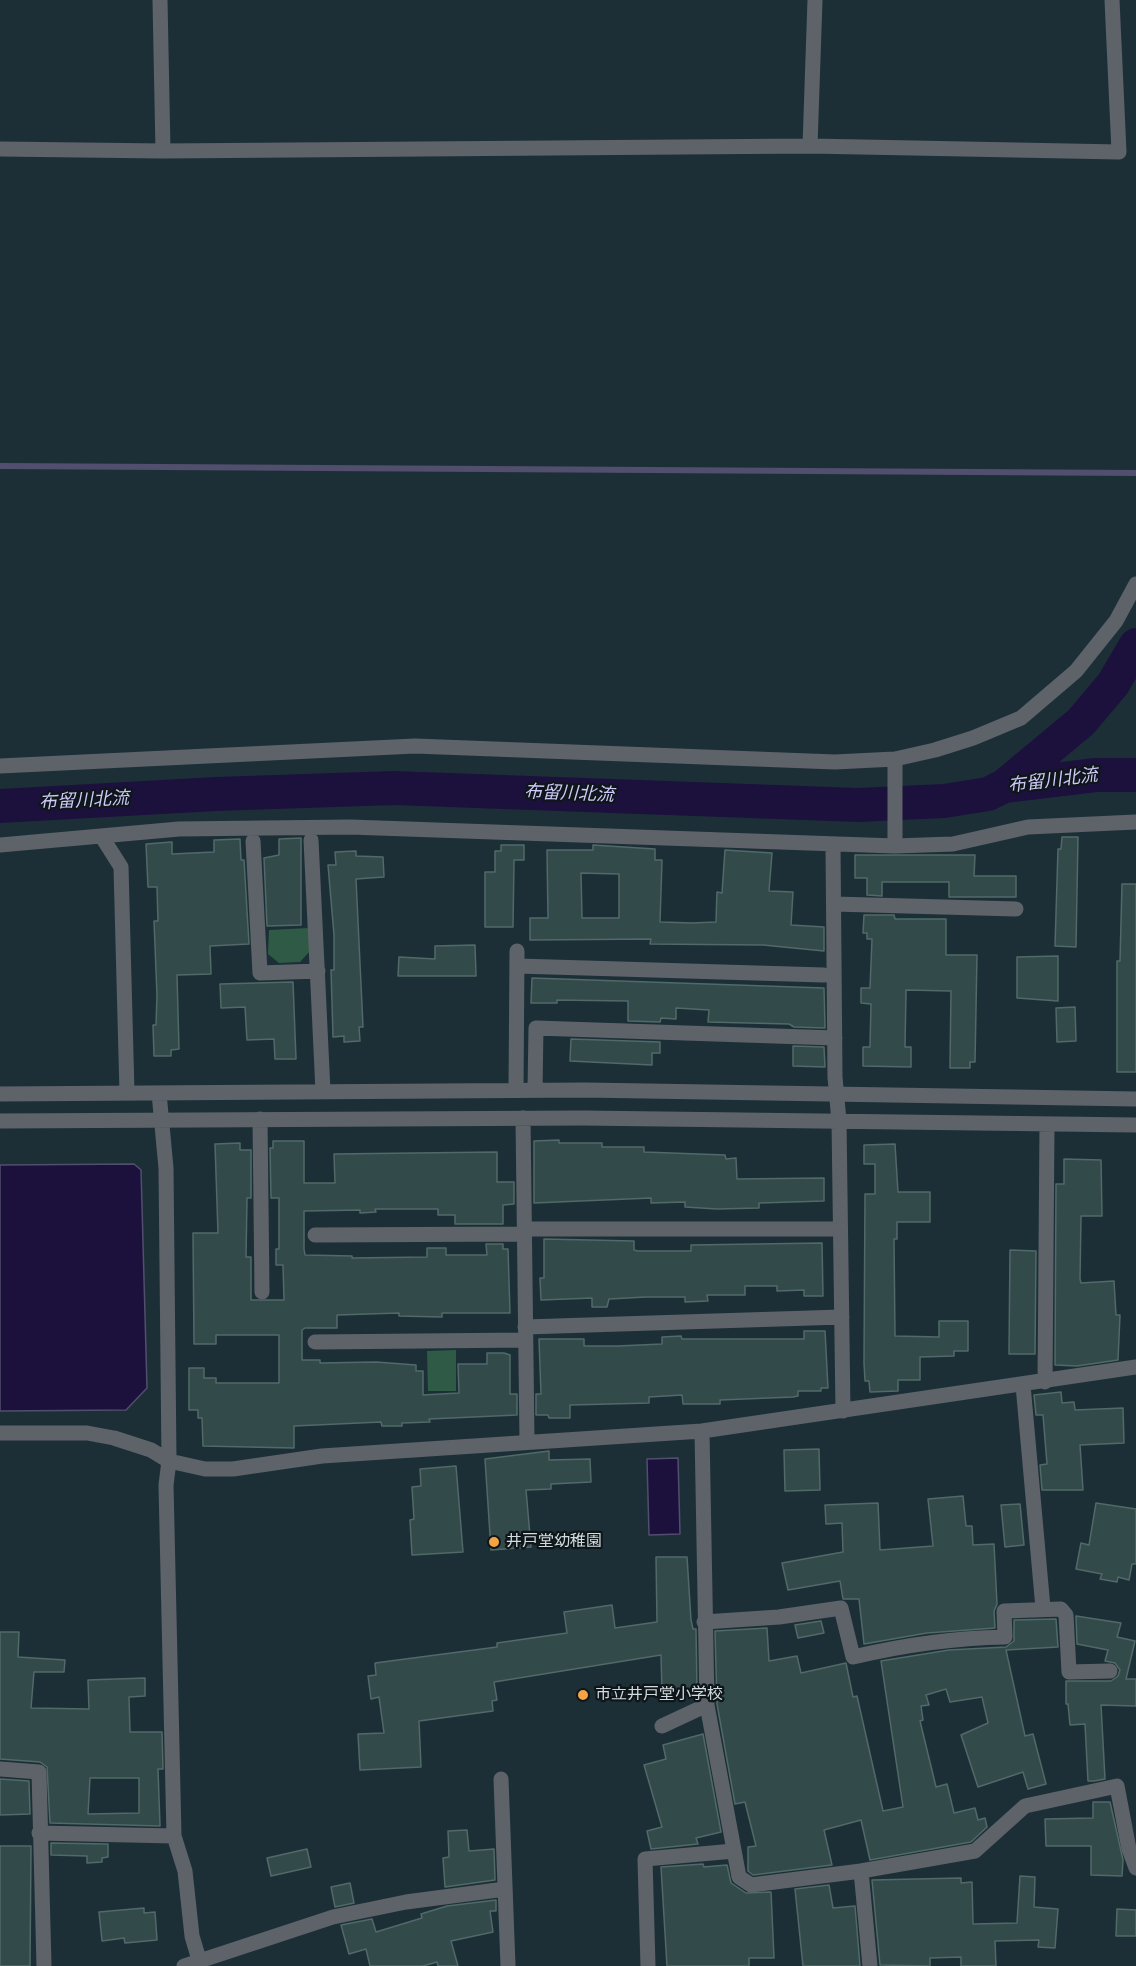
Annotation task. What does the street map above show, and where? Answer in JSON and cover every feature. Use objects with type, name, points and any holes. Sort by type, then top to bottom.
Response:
[{"type":"street","points":[[160,0],[163,151]]},
{"type":"street","points":[[810,146],[815,0]]},
{"type":"street","points":[[0,150],[163,151],[810,146],[1119,152],[1112,0]]},
{"type":"street","points":[[0,766],[415,746],[823,762],[896,762],[973,738],[1021,718],[1076,671],[1116,621],[1136,584]]},
{"type":"street","points":[[895,843],[896,762]]},
{"type":"street","points":[[0,846],[179,829],[350,827],[833,845],[953,844],[1028,827],[1136,822]]},
{"type":"street","points":[[102,837],[122,867],[127,1093]]},
{"type":"street","points":[[311,840],[323,1091]]},
{"type":"street","points":[[253,841],[260,973],[318,971]]},
{"type":"street","points":[[833,845],[843,1411]]},
{"type":"street","points":[[834,904],[1016,909]]},
{"type":"street","points":[[516,1090],[517,958],[824,975]]},
{"type":"street","points":[[535,1090],[536,1028],[835,1038]]},
{"type":"street","points":[[0,1094],[535,1090],[1136,1099]]},
{"type":"street","points":[[159,1093],[166,1168],[169,1461],[166,1485],[174,1836],[185,1871],[192,1936],[200,1963]]},
{"type":"street","points":[[0,1120],[523,1118],[1136,1125]]},
{"type":"street","points":[[523,1118],[527,1441]]},
{"type":"street","points":[[260,1119],[262,1292]]},
{"type":"street","points":[[1045,1382],[1047,1124]]},
{"type":"street","points":[[315,1235],[840,1229]]},
{"type":"street","points":[[315,1342],[842,1317]]},
{"type":"street","points":[[0,1433],[87,1433],[114,1438],[151,1450],[169,1461],[205,1469],[233,1469],[322,1456],[702,1431],[1136,1367]]},
{"type":"street","points":[[1023,1385],[1043,1608]]},
{"type":"street","points":[[702,1431],[707,1705],[739,1877],[751,1885],[861,1871],[975,1851],[1025,1806],[1117,1786],[1129,1849],[1136,1868]]},
{"type":"street","points":[[704,1622],[779,1617],[841,1608],[853,1657],[910,1644],[960,1638],[1005,1637],[1004,1611],[1061,1609],[1066,1615],[1069,1672],[1110,1671]]},
{"type":"street","points":[[662,1726],[707,1705]]},
{"type":"street","points":[[0,1768],[39,1772],[44,1966]]},
{"type":"street","points":[[501,1779],[508,1966]]},
{"type":"street","points":[[39,1833],[174,1836]]},
{"type":"street","points":[[648,1966],[645,1859],[734,1851]]},
{"type":"street","points":[[861,1871],[870,1966]]},
{"type":"street","points":[[184,1966],[200,1963],[333,1917],[406,1902],[505,1889]]},
{"type":"green space","points":[[309,928],[310,951],[300,962],[279,963],[268,954],[269,930]]},
{"type":"green space","points":[[456,1350],[456,1391],[428,1391],[427,1351]]},
{"type":"shaded area","points":[[134,1164],[141,1170],[147,1388],[126,1410],[0,1411],[0,1165]]},
{"type":"shaded area","points":[[678,1458],[680,1534],[649,1535],[647,1459]]},
{"type":"building","points":[[1062,837],[1078,837],[1076,947],[1055,946],[1058,849],[1061,849]]},
{"type":"building","points":[[301,838],[301,925],[267,926],[264,858],[279,855],[279,839]]},
{"type":"building","points":[[240,839],[241,860],[244,860],[249,944],[210,946],[211,974],[177,975],[179,1049],[171,1050],[171,1056],[154,1056],[153,1025],[156,1025],[157,995],[154,921],[158,921],[157,887],[148,887],[146,844],[172,842],[172,854],[214,852],[214,840]]},
{"type":"building","points":[[501,845],[524,845],[524,860],[514,860],[513,927],[485,927],[485,872],[495,872],[495,851],[501,851]]},
{"type":"building","points":[[593,845],[655,849],[655,860],[662,860],[660,922],[692,923],[716,922],[717,892],[722,893],[725,850],[772,853],[769,891],[793,892],[791,925],[824,927],[824,951],[763,945],[650,944],[651,939],[530,940],[530,918],[548,918],[547,850],[593,850]],"holes":[[[581,873],[619,874],[619,918],[582,918]]]},
{"type":"building","points":[[356,851],[356,856],[383,857],[384,877],[356,879],[363,1027],[359,1027],[360,1041],[344,1042],[344,1036],[333,1037],[331,970],[334,970],[334,935],[328,865],[336,865],[335,852]]},
{"type":"building","points":[[855,855],[975,855],[974,876],[1016,876],[1016,897],[949,897],[949,882],[882,882],[882,896],[867,895],[867,878],[855,878]]},
{"type":"building","points":[[1122,884],[1136,884],[1136,1072],[1117,1072],[1117,961],[1120,961]]},
{"type":"building","points":[[864,915],[894,915],[895,919],[946,919],[946,955],[977,955],[975,1062],[970,1062],[970,1068],[950,1068],[951,991],[906,990],[905,1047],[911,1047],[911,1067],[863,1066],[863,1047],[870,1047],[871,1004],[861,1003],[861,988],[870,988],[872,939],[867,939],[867,933],[863,933]]},
{"type":"building","points":[[475,945],[476,976],[398,976],[399,957],[435,959],[435,946]]},
{"type":"building","points":[[1058,956],[1058,1001],[1017,998],[1017,957]]},
{"type":"building","points":[[532,978],[824,988],[825,1028],[794,1027],[789,1024],[708,1022],[709,1010],[676,1008],[676,1019],[661,1018],[660,1022],[628,1021],[628,1001],[557,1000],[557,1003],[531,1003]]},
{"type":"building","points":[[293,982],[296,1059],[275,1059],[274,1039],[247,1040],[245,1007],[221,1008],[220,984]]},
{"type":"building","points":[[1075,1007],[1076,1041],[1057,1042],[1056,1008]]},
{"type":"building","points":[[571,1039],[660,1042],[660,1053],[652,1053],[652,1065],[570,1061]]},
{"type":"building","points":[[793,1046],[824,1047],[825,1067],[793,1066]]},
{"type":"building","points":[[559,1140],[559,1143],[602,1143],[602,1147],[644,1147],[644,1152],[725,1155],[726,1159],[736,1158],[737,1179],[824,1178],[824,1201],[759,1203],[759,1208],[717,1209],[685,1207],[685,1202],[651,1203],[651,1198],[534,1203],[534,1141]]},
{"type":"building","points":[[273,1141],[304,1141],[304,1183],[335,1183],[334,1154],[497,1152],[497,1182],[514,1182],[514,1204],[503,1205],[503,1224],[455,1224],[455,1215],[438,1215],[438,1209],[375,1209],[376,1212],[360,1213],[360,1210],[304,1211],[304,1249],[305,1255],[352,1256],[352,1258],[427,1257],[427,1248],[446,1248],[446,1255],[487,1255],[486,1244],[503,1244],[503,1249],[508,1249],[510,1313],[442,1313],[442,1317],[399,1316],[399,1313],[337,1315],[337,1328],[305,1328],[302,1330],[302,1360],[320,1360],[320,1363],[376,1362],[416,1365],[416,1371],[423,1371],[423,1395],[459,1393],[458,1364],[487,1364],[487,1353],[504,1353],[510,1355],[510,1394],[517,1394],[517,1415],[429,1419],[430,1422],[402,1423],[402,1426],[382,1426],[381,1422],[294,1426],[294,1448],[203,1446],[202,1418],[198,1418],[198,1410],[189,1410],[189,1368],[204,1368],[204,1378],[216,1378],[216,1383],[279,1383],[279,1335],[216,1335],[216,1344],[194,1344],[193,1233],[218,1233],[215,1144],[240,1143],[240,1150],[251,1150],[251,1198],[247,1198],[246,1257],[251,1257],[251,1300],[284,1300],[283,1265],[276,1265],[276,1249],[279,1249],[279,1198],[271,1198],[270,1148],[273,1148]]},
{"type":"building","points":[[895,1144],[898,1192],[930,1192],[930,1222],[897,1222],[897,1239],[894,1239],[895,1336],[939,1337],[939,1321],[968,1321],[968,1351],[954,1351],[954,1356],[920,1357],[920,1380],[898,1380],[898,1391],[870,1392],[869,1381],[865,1381],[864,1363],[865,1194],[875,1194],[875,1164],[864,1164],[864,1145]]},
{"type":"building","points":[[1064,1159],[1101,1160],[1102,1216],[1081,1216],[1080,1279],[1081,1283],[1114,1281],[1116,1315],[1120,1315],[1118,1360],[1077,1366],[1055,1365],[1056,1184],[1064,1184]]},
{"type":"building","points":[[544,1239],[634,1241],[634,1250],[638,1251],[691,1251],[691,1245],[822,1243],[823,1296],[804,1296],[804,1290],[777,1291],[777,1286],[745,1286],[745,1295],[707,1295],[708,1301],[685,1302],[685,1297],[646,1297],[609,1299],[607,1307],[592,1307],[592,1298],[541,1300],[540,1278],[544,1278]]},
{"type":"building","points":[[1010,1250],[1036,1251],[1035,1354],[1009,1354]]},
{"type":"building","points":[[804,1331],[825,1331],[828,1388],[821,1388],[821,1391],[798,1391],[798,1396],[793,1397],[720,1400],[720,1404],[683,1404],[682,1395],[649,1397],[649,1403],[570,1405],[570,1418],[549,1418],[548,1415],[536,1415],[536,1394],[541,1394],[539,1339],[584,1339],[584,1346],[618,1346],[662,1344],[662,1337],[681,1336],[682,1339],[804,1339]]},
{"type":"building","points":[[1061,1392],[1062,1403],[1074,1402],[1075,1410],[1123,1408],[1124,1443],[1080,1445],[1083,1490],[1042,1490],[1040,1465],[1047,1464],[1043,1415],[1036,1415],[1034,1395]]},
{"type":"building","points":[[819,1449],[820,1490],[785,1491],[784,1450]]},
{"type":"building","points":[[549,1451],[549,1460],[590,1459],[591,1482],[551,1484],[551,1489],[526,1490],[531,1547],[491,1550],[485,1459]]},
{"type":"building","points":[[456,1466],[463,1552],[412,1555],[410,1520],[414,1519],[412,1487],[421,1486],[420,1469]]},
{"type":"building","points":[[963,1496],[966,1526],[972,1526],[973,1545],[994,1544],[997,1604],[994,1611],[995,1628],[927,1633],[864,1644],[859,1599],[843,1599],[840,1581],[788,1590],[782,1563],[843,1552],[842,1523],[826,1524],[825,1505],[878,1503],[880,1550],[933,1546],[928,1499]]},
{"type":"building","points":[[1096,1503],[1136,1509],[1136,1564],[1132,1564],[1129,1580],[1118,1577],[1117,1582],[1100,1579],[1102,1574],[1076,1569],[1081,1543],[1089,1545]]},
{"type":"building","points":[[1020,1504],[1024,1545],[1005,1547],[1001,1505]]},
{"type":"building","points":[[656,1557],[687,1557],[691,1620],[693,1629],[696,1629],[697,1692],[662,1692],[661,1655],[494,1682],[497,1700],[492,1701],[493,1711],[419,1721],[421,1767],[360,1770],[358,1734],[384,1733],[379,1697],[371,1699],[368,1676],[376,1675],[375,1663],[497,1647],[497,1643],[567,1633],[564,1612],[612,1605],[615,1628],[657,1622]]},
{"type":"building","points":[[1076,1616],[1121,1623],[1117,1637],[1135,1641],[1126,1679],[1136,1679],[1136,1706],[1101,1705],[1105,1779],[1094,1781],[1088,1781],[1085,1724],[1070,1725],[1068,1704],[1066,1704],[1066,1681],[1111,1681],[1118,1676],[1120,1670],[1115,1663],[1105,1661],[1108,1650],[1077,1644]]},
{"type":"building","points":[[1056,1619],[1058,1647],[1006,1650],[1025,1736],[1033,1734],[1046,1784],[1028,1789],[1023,1772],[978,1787],[961,1735],[988,1723],[982,1697],[950,1702],[946,1689],[926,1695],[929,1705],[921,1706],[923,1720],[920,1721],[936,1787],[947,1784],[954,1813],[975,1808],[978,1820],[985,1818],[987,1827],[971,1842],[870,1860],[861,1820],[824,1830],[832,1865],[753,1875],[748,1871],[748,1847],[756,1846],[745,1802],[735,1804],[717,1704],[715,1631],[767,1628],[769,1661],[797,1656],[801,1673],[846,1663],[853,1697],[857,1696],[883,1811],[903,1807],[881,1661],[949,1650],[1006,1647],[1014,1641],[1014,1620]]},
{"type":"building","points":[[821,1621],[824,1633],[798,1638],[795,1625]]},
{"type":"building","points":[[0,1632],[19,1632],[18,1657],[65,1660],[64,1672],[34,1672],[31,1708],[89,1709],[88,1680],[145,1678],[145,1696],[129,1697],[130,1732],[162,1732],[163,1769],[158,1769],[160,1826],[50,1823],[47,1767],[40,1762],[0,1759]],"holes":[[[90,1778],[139,1778],[139,1813],[88,1814]]]},
{"type":"building","points":[[703,1734],[721,1832],[696,1838],[698,1844],[651,1849],[647,1831],[662,1827],[644,1765],[666,1759],[663,1745]]},
{"type":"building","points":[[0,1779],[29,1781],[30,1814],[0,1815]]},
{"type":"building","points":[[1093,1802],[1110,1802],[1123,1860],[1122,1876],[1091,1875],[1091,1846],[1046,1846],[1045,1819],[1093,1818]]},
{"type":"building","points":[[467,1830],[469,1851],[494,1849],[495,1880],[445,1887],[443,1858],[449,1857],[448,1831]]},
{"type":"building","points":[[51,1843],[108,1844],[108,1857],[102,1858],[102,1862],[87,1863],[87,1856],[51,1855]]},
{"type":"building","points":[[0,1846],[31,1846],[30,1966],[0,1966]]},
{"type":"building","points":[[307,1849],[311,1867],[271,1876],[267,1858]]},
{"type":"building","points":[[703,1864],[704,1867],[727,1865],[731,1883],[746,1893],[771,1892],[774,1958],[749,1958],[749,1966],[667,1966],[661,1867]]},
{"type":"building","points":[[1020,1876],[1035,1877],[1034,1907],[1058,1909],[1055,1948],[1038,1947],[1039,1940],[995,1941],[996,1966],[961,1966],[961,1957],[930,1958],[930,1966],[880,1965],[872,1880],[961,1878],[961,1883],[972,1882],[973,1924],[1017,1923]]},
{"type":"building","points":[[350,1883],[354,1903],[335,1907],[331,1887]]},
{"type":"building","points":[[829,1885],[833,1908],[855,1906],[860,1966],[803,1966],[795,1889]]},
{"type":"building","points":[[496,1900],[496,1911],[490,1911],[493,1932],[451,1941],[458,1966],[438,1966],[437,1962],[423,1966],[370,1966],[366,1949],[349,1954],[341,1925],[372,1919],[376,1932],[422,1918],[421,1914],[447,1906]]},
{"type":"building","points":[[144,1908],[144,1913],[155,1912],[157,1940],[125,1943],[124,1938],[102,1941],[99,1912]]},
{"type":"building","points":[[1117,1909],[1136,1910],[1136,1936],[1116,1936]]},
{"type":"waterway","points":[[0,466],[1136,473]]},
{"type":"waterway","points":[[1004,786],[1081,722],[1113,684],[1136,645]]},
{"type":"waterway","name":"布留川北流","points":[[0,806],[216,794],[394,788],[858,805],[944,801],[988,794],[1004,786],[1096,775],[1136,775]]},
{"type":"place","name":"井戸堂幼稚園","points":[[494,1542]]},
{"type":"place","name":"市立井戸堂小学校","points":[[583,1695]]}]
